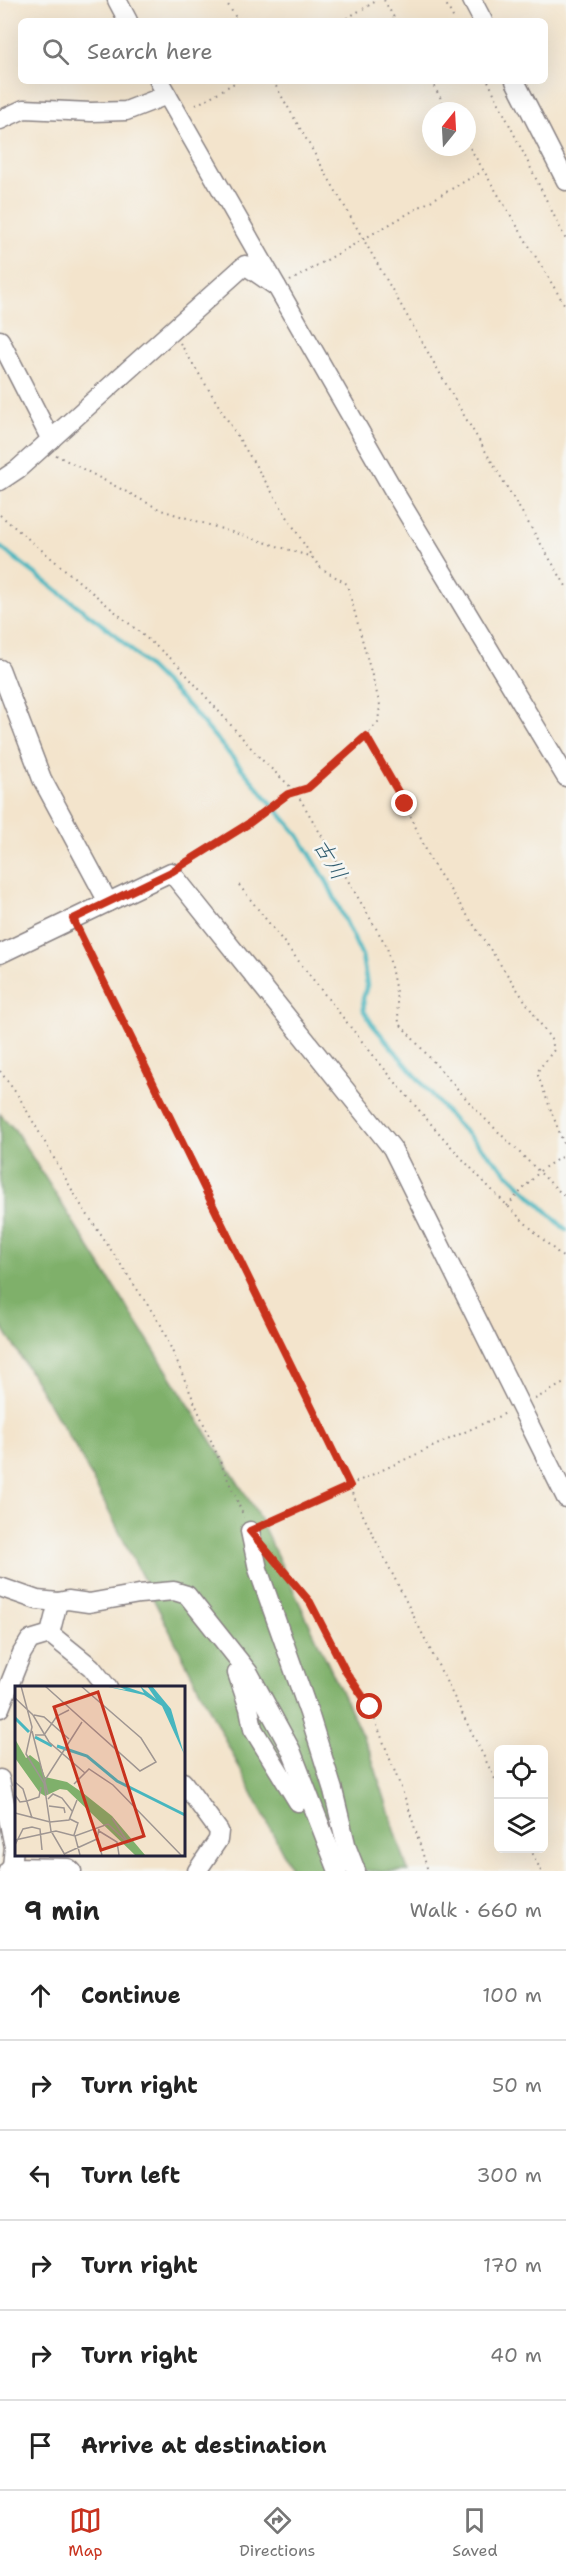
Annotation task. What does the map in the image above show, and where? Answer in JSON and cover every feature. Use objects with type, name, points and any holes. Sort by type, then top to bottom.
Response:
[{"type":"street","points":[[117,0],[126,18]]},
{"type":"street","points":[[472,0],[481,18]]},
{"type":"street","points":[[517,84],[566,181]]},
{"type":"street","points":[[0,120],[24,109],[126,111],[163,88],[398,498],[566,777]]},
{"type":"street","points":[[0,481],[46,444],[245,266],[279,288]]},
{"type":"street","points":[[0,340],[46,444]]},
{"type":"street","points":[[0,669],[42,779],[108,902]]},
{"type":"street","points":[[0,954],[171,872],[392,1148],[566,1498]]},
{"type":"street","points":[[250,1531],[258,1569],[309,1713],[333,1790],[347,1848],[356,1871]]},
{"type":"street","points":[[0,1587],[37,1600],[58,1602],[68,1600],[89,1604],[139,1594],[174,1591],[187,1595],[249,1673],[260,1697],[291,1750],[338,1871]]},
{"type":"street","points":[[50,1634],[58,1602]]},
{"type":"street","points":[[196,1608],[205,1629],[240,1678],[253,1729],[298,1802]]},
{"type":"street","points":[[50,1634],[91,1666],[106,1686]]},
{"type":"street","points":[[0,1708],[21,1653],[30,1640],[50,1634]]},
{"type":"street","points":[[0,1779],[14,1847],[10,1869],[68,1868],[72,1871]]},
{"type":"street","points":[[184,1783],[219,1831],[218,1840],[197,1871]]},
{"type":"path","points":[[225,0],[236,18]]},
{"type":"path","points":[[347,18],[378,0]]},
{"type":"path","points":[[384,0],[394,18]]},
{"type":"path","points":[[444,0],[453,18]]},
{"type":"path","points":[[196,105],[233,84]]},
{"type":"path","points":[[275,84],[462,412],[566,586]]},
{"type":"path","points":[[433,84],[443,102]]},
{"type":"path","points":[[489,84],[566,240]]},
{"type":"path","points":[[474,156],[566,307]]},
{"type":"path","points":[[279,288],[483,171]]},
{"type":"path","points":[[171,872],[248,824],[288,794],[308,788],[315,783],[378,722],[380,705],[348,584],[321,568],[312,556],[172,330]]},
{"type":"path","points":[[46,444],[161,510],[312,556]]},
{"type":"path","points":[[0,515],[176,663],[260,758],[296,792],[387,947],[396,992],[399,1023],[478,1112],[566,1198]]},
{"type":"path","points":[[366,736],[405,804],[432,863],[552,1041],[554,1050],[539,1068],[538,1076],[566,1152],[538,1173],[507,1206]]},
{"type":"path","points":[[239,885],[384,1070],[507,1206],[566,1260]]},
{"type":"path","points":[[73,919],[494,1777]]},
{"type":"path","points":[[0,1071],[19,1097],[79,1202],[161,1325],[250,1531],[521,1406],[566,1382]]},
{"type":"path","points":[[272,1558],[310,1602],[346,1672],[370,1707],[408,1806],[429,1871]]},
{"type":"path","points":[[532,1853],[541,1871]]},
{"type":"green space","points":[[0,1114],[15,1130],[256,1511],[370,1752],[408,1871],[292,1871],[78,1451],[0,1323]]},
{"type":"waterway","name":"古川","points":[[0,547],[117,636],[192,710],[299,836],[327,882],[362,956],[367,985],[363,998],[364,1011],[372,1024],[453,1120],[566,1230]]},
{"type":"route","points":[[370,1707],[346,1672],[310,1602],[250,1531],[350,1486],[73,919],[171,872],[248,824],[288,794],[308,788],[366,736],[405,804]]}]
